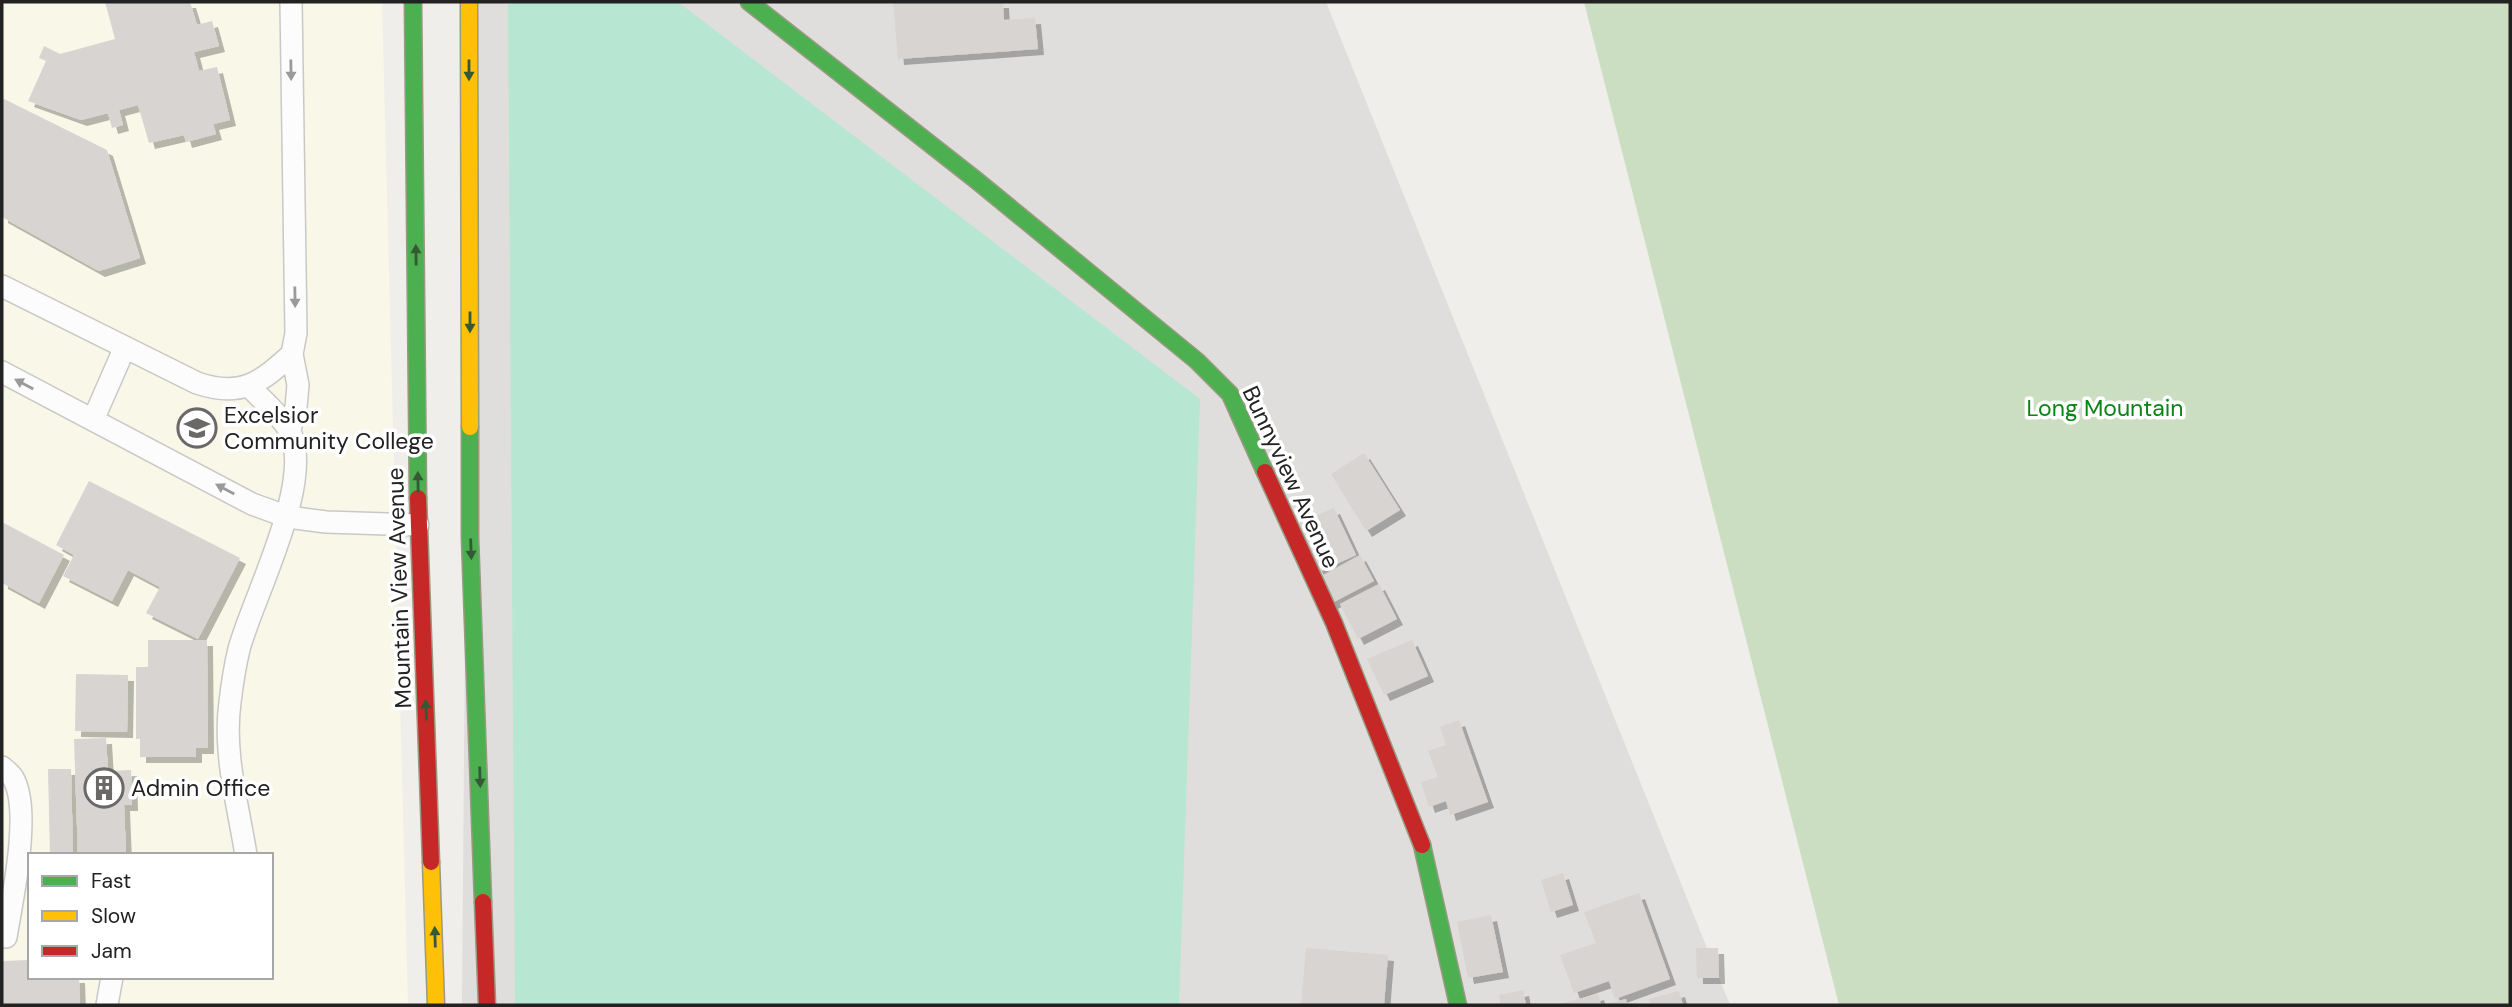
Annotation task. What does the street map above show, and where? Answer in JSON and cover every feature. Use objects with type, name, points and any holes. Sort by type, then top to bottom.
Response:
[{"type":"main road","name":"Mountain View Avenue","points":[[413,2],[418,525],[436,1005]]},
{"type":"main road","points":[[469,2],[470,538],[486,1005]]},
{"type":"main road","name":"Bunnyview Avenue","points":[[749,2],[976,180],[1197,361],[1230,394],[1334,623],[1422,845],[1458,1005]]},
{"type":"lane","points":[[246,853],[233,789],[228,744],[229,703],[240,649],[288,517],[295,453],[290,430],[298,385],[292,354],[296,333],[291,2]]},
{"type":"lane","points":[[2,286],[214,388],[250,387],[264,379],[292,354]]},
{"type":"lane","points":[[93,420],[125,347]]},
{"type":"lane","points":[[2,372],[253,504],[288,517],[326,522],[418,525]]},
{"type":"lane","points":[[250,387],[290,430]]},
{"type":"lane","points":[[2,766],[13,778],[20,802],[19,850],[6,937]]},
{"type":"lane","points":[[107,1005],[111,979]]},
{"type":"shaded area","name":"Excelsior Community College","points":[[2,2],[382,2],[408,1005],[2,1005]]},
{"type":"shaded area","points":[[470,2],[1326,2],[1730,1005],[462,1005]]},
{"type":"green space","points":[[514,2],[678,2],[1200,399],[1179,1005],[515,1005],[508,5]]},
{"type":"green space","name":"Long Mountain","points":[[1584,2],[2510,2],[2510,1005],[1839,1005]]},
{"type":"building","points":[[105,2],[190,2],[197,25],[212,21],[219,46],[194,52],[199,71],[217,67],[230,120],[213,124],[216,134],[186,142],[184,135],[149,143],[138,105],[119,110],[123,125],[112,128],[108,113],[81,120],[28,101],[46,61],[39,58],[44,46],[60,54],[115,39]]},
{"type":"building","points":[[893,2],[1003,2],[1004,20],[1035,18],[1038,49],[898,59]]},
{"type":"building","points":[[2,98],[107,150],[140,258],[99,271],[2,217]]},
{"type":"building","points":[[1364,453],[1400,510],[1366,531],[1331,474]]},
{"type":"building","points":[[89,481],[240,558],[198,639],[146,613],[160,587],[128,570],[112,601],[63,576],[74,555],[56,545]]},
{"type":"building","points":[[1334,508],[1356,555],[1319,572],[1297,524]]},
{"type":"building","points":[[2,522],[64,555],[39,603],[2,583]]},
{"type":"building","points":[[1360,555],[1374,581],[1330,604],[1316,579]]},
{"type":"building","points":[[1379,584],[1397,619],[1358,639],[1340,604]]},
{"type":"building","points":[[148,640],[207,640],[208,748],[196,748],[196,757],[140,757],[140,739],[136,739],[136,667],[148,667]]},
{"type":"building","points":[[1412,640],[1428,676],[1384,695],[1367,659]]},
{"type":"building","points":[[76,674],[128,675],[127,732],[75,731]]},
{"type":"building","points":[[1459,720],[1488,802],[1450,815],[1446,801],[1429,807],[1421,782],[1438,777],[1428,751],[1446,745],[1440,727]]},
{"type":"building","name":"Admin Office","points":[[106,738],[108,771],[131,770],[132,805],[124,805],[126,853],[78,853],[74,739]]},
{"type":"building","points":[[48,769],[71,769],[73,853],[50,853]]},
{"type":"building","points":[[1563,873],[1573,905],[1551,912],[1541,880]]},
{"type":"building","points":[[1639,893],[1670,979],[1615,999],[1609,981],[1574,993],[1560,955],[1596,943],[1584,912]]},
{"type":"building","points":[[1491,915],[1503,972],[1468,978],[1457,922]]},
{"type":"building","points":[[1306,948],[1388,955],[1384,1005],[1301,1005]]},
{"type":"building","points":[[1696,948],[1718,948],[1719,978],[1697,978]]},
{"type":"building","points":[[28,960],[28,979],[79,979],[80,1005],[2,1005],[2,961]]},
{"type":"building","points":[[1523,990],[1526,1005],[1501,1005],[1499,995]]},
{"type":"building","points":[[1679,991],[1683,1005],[1651,1005],[1649,999]]},
{"type":"building","points":[[1598,994],[1601,1005],[1560,1005],[1560,1004]]},
{"type":"building","points":[[1626,999],[1627,1005],[1606,1005],[1606,1004]]},
{"type":"traffic: fast","points":[[413,2],[418,498]]},
{"type":"traffic: fast","points":[[749,2],[976,180],[1197,361],[1230,394],[1265,472]]},
{"type":"traffic: fast","points":[[470,427],[470,538],[483,902]]},
{"type":"traffic: fast","points":[[1422,845],[1458,1005]]},
{"type":"traffic: slow","points":[[469,2],[470,427]]},
{"type":"traffic: slow","points":[[431,862],[436,1005]]},
{"type":"traffic: jam","points":[[1265,472],[1334,623],[1422,845]]},
{"type":"traffic: jam","points":[[418,498],[431,862]]},
{"type":"traffic: jam","points":[[483,902],[487,1005]]},
{"type":"place","name":"Excelsior Community College","points":[[197,428]]},
{"type":"place","name":"Admin Office","points":[[104,788]]}]
